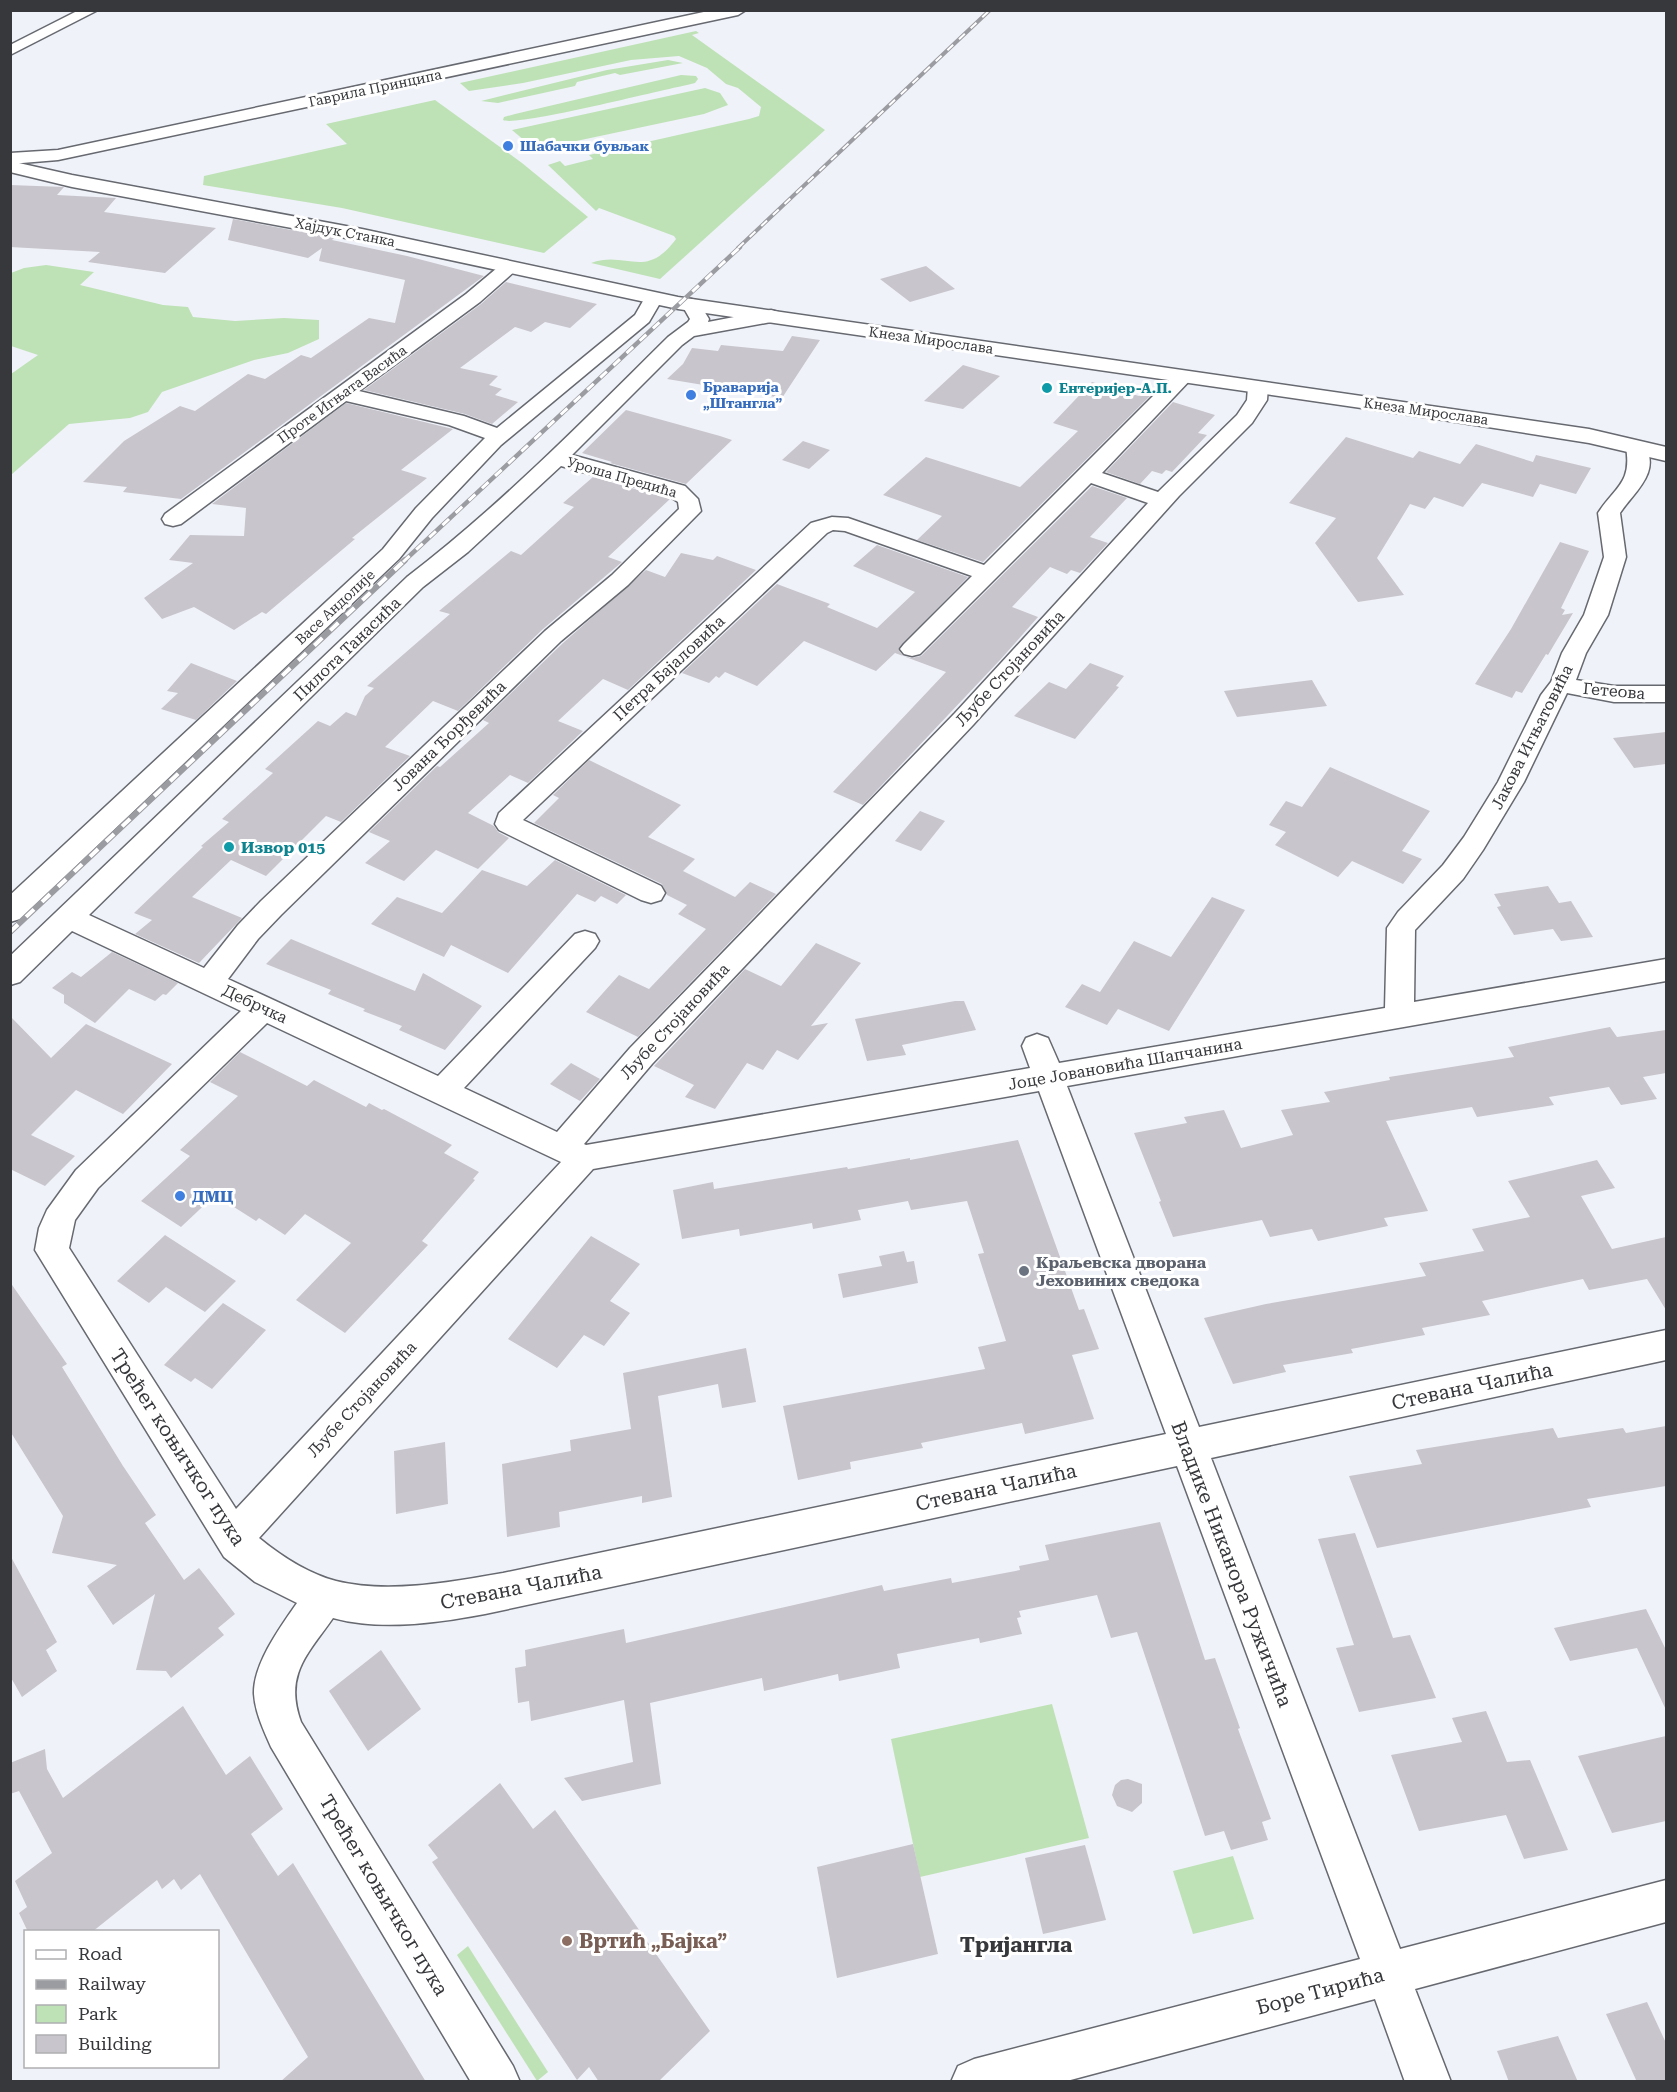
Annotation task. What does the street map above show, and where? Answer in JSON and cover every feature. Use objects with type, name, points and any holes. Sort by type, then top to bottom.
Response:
[{"type":"street","points":[[10,51],[91,10]]},
{"type":"street","name":"Гаврила Принципа","points":[[10,159],[58,155],[738,10]]},
{"type":"street","name":"Хајдук Станка","points":[[10,166],[72,181],[362,235],[684,304]]},
{"type":"street","name":"Проте Игњата Васића","points":[[173,519],[473,298],[509,267]]},
{"type":"street","name":"Васе Андолије","points":[[10,912],[391,554],[464,470],[498,437],[642,318],[654,298]]},
{"type":"street","points":[[684,304],[700,319],[689,331]]},
{"type":"street","name":"Кнеза Мирослава","points":[[684,304],[1589,436],[1666,454]]},
{"type":"street","name":"Пилота Танасића","points":[[10,974],[415,582],[477,532],[557,458],[675,341],[689,331],[771,316]]},
{"type":"street","points":[[912,649],[1088,475],[1184,376]]},
{"type":"street","name":"Љубе Стојановића","points":[[234,1539],[573,1153],[641,1056],[964,719],[1162,501],[1245,419],[1257,400],[1258,387]]},
{"type":"street","points":[[342,394],[376,400],[452,420],[483,429],[498,437]]},
{"type":"street","name":"Јакова Игњатовића","points":[[1399,1017],[1401,928],[1411,915],[1436,893],[1487,822],[1521,766],[1553,695],[1562,684],[1574,653],[1596,615],[1615,557],[1608,513],[1636,480],[1639,461],[1636,447]]},
{"type":"street","name":"Уроша Предића","points":[[557,458],[643,480],[677,491],[686,497]]},
{"type":"street","points":[[1088,475],[1162,501]]},
{"type":"street","name":"Јована Ђорђевића","points":[[209,983],[248,932],[285,894],[553,636],[620,580],[682,520],[690,511],[691,505],[686,497]]},
{"type":"street","name":"Петра Бајаловића","points":[[651,893],[508,824],[508,819],[819,528],[836,522],[853,526],[987,574]]},
{"type":"street","name":"Гетеова","points":[[1562,684],[1594,693],[1666,694]]},
{"type":"street","name":"Дебрчка","points":[[68,917],[573,1153]]},
{"type":"street","points":[[442,1092],[585,941]]},
{"type":"street","name":"Јоце Јовановића Шапчанина","points":[[573,1153],[1042,1062],[1399,1017],[1666,970]]},
{"type":"street","name":"Трећег коњичког пука","points":[[263,1008],[87,1179],[67,1204],[53,1228],[52,1250],[237,1544],[268,1569],[325,1596],[285,1657],[273,1684],[275,1705],[285,1733],[497,2082]]},
{"type":"street","name":"Владике Никанора Ружичића","points":[[1042,1062],[1428,2082]]},
{"type":"street","name":"Стевана Чалића","points":[[325,1596],[335,1601],[386,1605],[434,1605],[1666,1345]]},
{"type":"street","name":"Боре Тирића","points":[[974,2082],[1666,1901]]},
{"type":"green space","points":[[696,31],[699,33],[692,35],[825,130],[660,279],[591,263],[604,260],[645,262],[665,252],[676,239],[674,236],[599,208],[596,211],[548,165],[560,161],[565,166],[593,159],[589,155],[749,119],[759,116],[761,107],[738,88],[726,84],[707,68],[679,56],[631,60],[523,83],[469,91],[460,83]]},
{"type":"green space","points":[[668,60],[683,63],[620,75],[615,73],[577,82],[575,86],[498,103],[481,101],[607,70]]},
{"type":"green space","points":[[681,75],[696,76],[698,79],[695,83],[687,85],[560,113],[514,121],[503,120],[504,117],[515,114]]},
{"type":"green space","points":[[705,88],[720,93],[728,105],[704,114],[548,147],[532,147],[512,130]]},
{"type":"green space","points":[[435,100],[522,163],[588,217],[544,253],[342,208],[203,185],[204,176],[347,144],[326,124]]},
{"type":"green space","points":[[46,265],[94,272],[80,285],[163,305],[188,307],[193,317],[235,321],[284,318],[319,320],[319,339],[288,353],[254,360],[162,392],[148,412],[130,418],[69,424],[11,475],[11,374],[38,355],[11,346],[11,273],[24,268]]},
{"type":"green space","points":[[1052,1704],[1089,1838],[920,1877],[891,1739]]},
{"type":"green space","points":[[1233,1856],[1254,1919],[1193,1934],[1173,1871]]},
{"type":"green space","points":[[468,1946],[548,2072],[537,2081],[457,1955]]},
{"type":"building","points":[[10,185],[64,187],[57,195],[116,198],[104,212],[216,228],[165,273],[88,262],[100,252],[10,247]]},
{"type":"building","points":[[233,219],[334,238],[332,240],[484,276],[181,499],[123,492],[127,487],[83,482],[124,441],[180,406],[195,411],[248,374],[265,379],[301,355],[311,358],[369,318],[395,323],[405,280],[319,261],[322,248],[308,258],[228,240]]},
{"type":"building","points":[[926,266],[955,289],[910,302],[880,279]]},
{"type":"building","points":[[506,282],[597,304],[570,328],[545,322],[531,332],[515,327],[460,368],[498,376],[489,385],[502,389],[495,395],[518,402],[492,424],[465,414],[364,390],[481,304]]},
{"type":"building","points":[[792,336],[820,340],[782,398],[667,379],[683,364],[692,348],[718,351],[721,345],[783,351]]},
{"type":"building","points":[[963,365],[1000,376],[963,409],[924,401]]},
{"type":"building","points":[[1092,382],[1139,396],[1143,392],[1151,395],[983,562],[917,540],[942,516],[883,495],[926,457],[1020,487],[1078,431],[1053,423]]},
{"type":"building","points":[[1173,402],[1215,415],[1198,433],[1207,435],[1172,472],[1166,470],[1162,474],[1152,471],[1140,484],[1106,472]]},
{"type":"building","points":[[346,403],[453,429],[401,470],[427,478],[352,538],[355,539],[266,614],[262,612],[234,630],[194,607],[162,619],[144,598],[193,563],[169,560],[190,535],[244,536],[246,508],[212,504]]},
{"type":"building","points":[[626,410],[732,440],[686,484],[582,453]]},
{"type":"building","points":[[1346,437],[1413,458],[1419,451],[1460,464],[1476,444],[1533,462],[1536,455],[1591,468],[1576,494],[1540,484],[1533,497],[1482,483],[1463,507],[1434,497],[1425,509],[1410,504],[1377,558],[1404,595],[1358,602],[1315,543],[1336,518],[1289,503]]},
{"type":"building","points":[[803,441],[830,450],[809,469],[782,460]]},
{"type":"building","points":[[593,477],[670,499],[608,557],[622,562],[543,629],[458,711],[433,701],[385,747],[410,756],[341,822],[326,816],[266,876],[231,860],[192,897],[242,918],[199,963],[135,934],[152,920],[134,913],[203,847],[201,846],[229,822],[222,819],[273,773],[265,769],[318,721],[330,726],[346,712],[356,716],[365,696],[374,688],[367,686],[450,614],[439,611],[511,551],[521,555],[574,507],[563,503]]},
{"type":"building","points":[[1092,486],[1127,498],[1090,537],[1108,543],[1080,573],[1071,570],[1067,574],[1050,567],[1012,607],[1038,617],[863,805],[833,792],[946,672],[903,656],[911,658],[921,656]]},
{"type":"building","points":[[1560,542],[1589,551],[1561,608],[1565,610],[1562,615],[1573,613],[1548,655],[1546,654],[1522,693],[1516,691],[1512,698],[1475,684],[1511,629]]},
{"type":"building","points":[[877,545],[968,577],[898,649],[903,656],[895,653],[876,671],[804,641],[757,686],[725,672],[719,678],[716,676],[709,683],[682,673],[777,584],[830,604],[827,607],[877,628],[915,592],[853,566]]},
{"type":"building","points":[[681,553],[713,560],[717,556],[756,570],[628,690],[603,679],[558,721],[583,731],[528,783],[510,775],[468,813],[494,826],[498,832],[509,838],[478,869],[436,850],[404,881],[365,863],[390,841],[369,832],[437,766],[440,767],[489,723],[483,720],[563,643],[646,570],[665,577]]},
{"type":"building","points":[[191,663],[237,681],[196,720],[161,709],[178,693],[167,691]]},
{"type":"building","points":[[1090,663],[1124,676],[1116,686],[1119,687],[1075,739],[1014,716],[1049,682],[1066,689]]},
{"type":"building","points":[[1312,680],[1327,706],[1237,717],[1224,691]]},
{"type":"building","points":[[1666,732],[1666,764],[1634,768],[1613,738]]},
{"type":"building","points":[[589,760],[681,805],[648,837],[695,859],[683,871],[735,897],[750,882],[776,894],[638,1037],[586,1012],[619,975],[649,989],[706,929],[678,914],[687,905],[667,895],[662,884],[534,823],[559,798],[553,795]]},
{"type":"building","points":[[1330,767],[1430,811],[1402,851],[1422,859],[1403,884],[1352,861],[1338,877],[1275,845],[1286,832],[1269,825],[1286,801],[1302,807]]},
{"type":"building","points":[[920,811],[945,821],[921,851],[895,841]]},
{"type":"building","points":[[555,860],[626,895],[617,904],[601,896],[595,902],[577,894],[508,973],[451,945],[444,957],[371,924],[397,897],[442,913],[482,870],[527,886]]},
{"type":"building","points":[[1548,886],[1559,903],[1571,901],[1593,937],[1561,941],[1553,929],[1514,935],[1497,907],[1501,906],[1494,894]]},
{"type":"building","points":[[1212,897],[1245,910],[1169,1031],[1118,1009],[1107,1025],[1065,1007],[1082,984],[1100,992],[1134,941],[1171,957]]},
{"type":"building","points":[[291,939],[415,991],[423,973],[482,1006],[445,1050],[399,1030],[402,1026],[328,994],[331,990],[266,964]]},
{"type":"building","points":[[816,943],[861,963],[811,1026],[828,1023],[798,1060],[777,1050],[763,1070],[747,1063],[715,1109],[685,1097],[694,1085],[654,1066],[745,969],[781,986]]},
{"type":"building","points":[[112,952],[178,983],[166,995],[163,994],[155,1001],[129,989],[95,1023],[64,1003],[64,995],[52,988],[72,972],[81,977]]},
{"type":"building","points":[[964,1001],[976,1030],[902,1045],[906,1055],[867,1061],[855,1019]]},
{"type":"building","points":[[10,1016],[51,1058],[86,1024],[172,1064],[123,1114],[76,1090],[31,1135],[75,1156],[45,1186],[10,1169]]},
{"type":"building","points":[[1610,1027],[1617,1037],[1666,1030],[1666,1073],[1643,1077],[1657,1099],[1621,1105],[1609,1087],[1549,1097],[1554,1105],[1477,1117],[1472,1107],[1386,1121],[1428,1211],[1384,1218],[1388,1226],[1318,1241],[1312,1229],[1270,1237],[1262,1220],[1173,1237],[1134,1133],[1187,1123],[1184,1117],[1224,1110],[1241,1148],[1293,1135],[1281,1110],[1330,1102],[1324,1092],[1390,1080],[1389,1077],[1514,1057],[1508,1047]]},
{"type":"building","points":[[240,1052],[307,1086],[314,1080],[366,1107],[369,1103],[384,1109],[452,1145],[444,1153],[479,1172],[473,1179],[475,1180],[422,1241],[428,1245],[345,1333],[296,1300],[351,1243],[305,1214],[285,1235],[259,1218],[256,1221],[215,1195],[181,1227],[141,1201],[190,1156],[180,1150],[238,1096],[210,1082]]},
{"type":"building","points":[[571,1063],[600,1079],[580,1101],[550,1084]]},
{"type":"building","points":[[1018,1140],[1079,1310],[1084,1309],[1099,1349],[1072,1355],[1094,1419],[1025,1434],[1022,1423],[921,1443],[923,1448],[850,1462],[851,1469],[798,1480],[783,1406],[985,1369],[978,1347],[1006,1341],[978,1254],[984,1253],[967,1201],[911,1210],[908,1201],[858,1210],[861,1220],[813,1229],[812,1223],[740,1236],[739,1229],[682,1239],[673,1190],[713,1182],[714,1189],[847,1167],[848,1169],[910,1158],[910,1160]]},
{"type":"building","points":[[1597,1160],[1615,1188],[1581,1196],[1612,1249],[1666,1237],[1666,1310],[1647,1279],[1589,1290],[1583,1279],[1482,1301],[1490,1315],[1422,1328],[1425,1335],[1351,1349],[1353,1353],[1283,1365],[1286,1372],[1233,1384],[1204,1318],[1266,1304],[1426,1276],[1419,1263],[1484,1251],[1472,1229],[1530,1217],[1508,1181]]},
{"type":"building","points":[[165,1235],[236,1281],[205,1312],[166,1287],[149,1303],[117,1281]]},
{"type":"building","points":[[591,1236],[640,1264],[610,1301],[630,1313],[604,1346],[584,1335],[557,1368],[508,1339]]},
{"type":"building","points":[[904,1251],[907,1262],[914,1261],[918,1283],[843,1298],[838,1274],[882,1266],[879,1256]]},
{"type":"building","points":[[10,1282],[67,1364],[62,1367],[156,1515],[145,1523],[184,1580],[199,1568],[235,1614],[218,1628],[224,1635],[171,1678],[166,1671],[136,1670],[155,1594],[113,1625],[87,1586],[117,1565],[52,1553],[63,1516],[10,1431]]},
{"type":"building","points":[[223,1303],[266,1330],[212,1389],[195,1378],[191,1382],[164,1365]]},
{"type":"building","points":[[746,1348],[756,1402],[722,1408],[718,1384],[658,1396],[672,1497],[642,1503],[642,1496],[559,1512],[560,1527],[507,1537],[502,1464],[571,1451],[570,1440],[631,1429],[623,1373]]},
{"type":"building","points":[[1666,1426],[1666,1486],[1587,1499],[1591,1507],[1377,1548],[1349,1476],[1422,1464],[1416,1450],[1553,1428],[1558,1438],[1623,1428],[1626,1433]]},
{"type":"building","points":[[445,1442],[448,1504],[396,1514],[394,1451]]},
{"type":"building","points":[[1160,1522],[1205,1660],[1215,1658],[1271,1819],[1262,1822],[1268,1840],[1231,1850],[1224,1831],[1205,1836],[1137,1632],[1111,1638],[1097,1595],[1019,1611],[1021,1617],[1017,1618],[1022,1634],[980,1643],[979,1638],[897,1654],[900,1668],[839,1681],[838,1674],[764,1691],[762,1678],[650,1703],[661,1784],[582,1801],[564,1778],[633,1762],[624,1700],[531,1721],[529,1701],[518,1703],[515,1668],[526,1666],[525,1650],[624,1629],[626,1643],[882,1585],[884,1591],[951,1578],[952,1583],[1020,1570],[1019,1566],[1049,1560],[1045,1545]]},
{"type":"building","points":[[1355,1533],[1393,1638],[1410,1635],[1436,1698],[1359,1712],[1336,1648],[1354,1645],[1318,1539]]},
{"type":"building","points":[[10,1555],[57,1642],[46,1650],[57,1671],[22,1697],[10,1676]]},
{"type":"building","points":[[1646,1609],[1666,1650],[1666,1710],[1637,1648],[1570,1661],[1554,1628]]},
{"type":"building","points":[[381,1650],[421,1709],[368,1751],[329,1691]]},
{"type":"building","points":[[183,1706],[226,1775],[250,1756],[283,1809],[251,1834],[278,1876],[293,1863],[426,2082],[280,2082],[308,2057],[200,1874],[181,1890],[174,1879],[162,1889],[157,1880],[94,1930],[27,1930],[19,1913],[27,1907],[15,1881],[52,1853],[19,1791],[10,1794],[10,1763],[45,1749],[47,1769],[63,1798]]},
{"type":"building","points":[[1486,1711],[1507,1762],[1530,1760],[1568,1850],[1524,1859],[1506,1815],[1419,1831],[1391,1755],[1462,1742],[1452,1718]]},
{"type":"building","points":[[1666,1736],[1666,1821],[1612,1833],[1578,1756]]},
{"type":"building","points":[[1128,1779],[1142,1784],[1142,1803],[1132,1812],[1117,1806],[1112,1795],[1115,1785],[1121,1780]]},
{"type":"building","name":"Вртић „Бајка”","points":[[500,1783],[533,1829],[555,1810],[710,2031],[658,2082],[599,2082],[589,2067],[577,2080],[432,1862],[438,1858],[428,1845]]},
{"type":"building","points":[[913,1844],[938,1954],[837,1978],[817,1867]]},
{"type":"building","points":[[1085,1845],[1106,1920],[1043,1934],[1025,1858]]},
{"type":"building","points":[[1647,2002],[1666,2043],[1666,2082],[1637,2082],[1606,2014]]},
{"type":"building","points":[[1558,2036],[1578,2082],[1509,2082],[1497,2051]]},
{"type":"railway","points":[[738,248],[990,10]]},
{"type":"railway","points":[[403,562],[740,247]]},
{"type":"railway","points":[[10,932],[405,560]]},
{"type":"place","name":"Шабачки бувљак","points":[[508,146]]},
{"type":"place","name":"Ентеријер-А.П.","points":[[1047,388]]},
{"type":"place","name":"Браварија „Штангла”","points":[[691,395]]},
{"type":"place","name":"Извор 015","points":[[229,847]]},
{"type":"place","name":"ДМЦ","points":[[180,1196]]},
{"type":"place","name":"Краљевска дворана Јеховиних сведока","points":[[1024,1271]]},
{"type":"place","name":"Вртић „Бајка”","points":[[567,1941]]},
{"type":"district","name":"Тријангла","points":[[1016,1945]]}]
